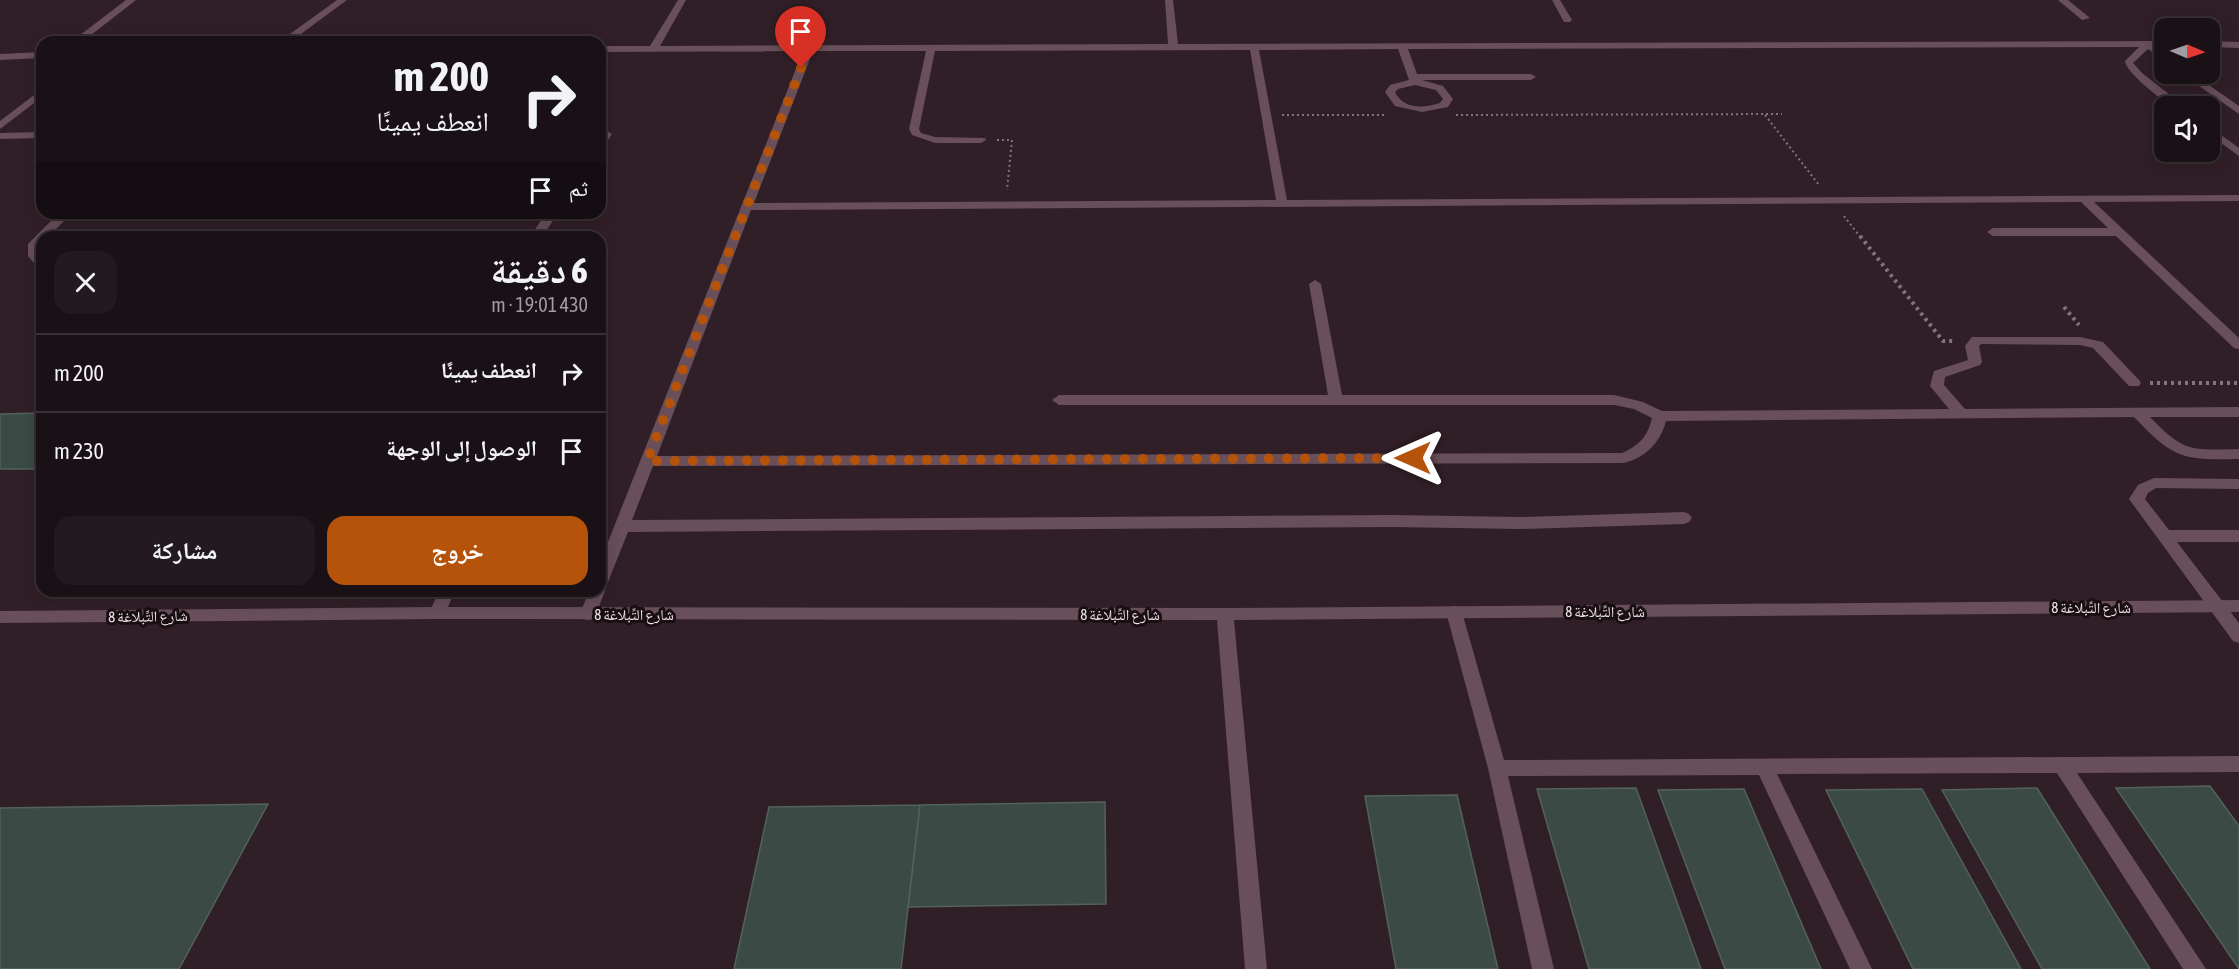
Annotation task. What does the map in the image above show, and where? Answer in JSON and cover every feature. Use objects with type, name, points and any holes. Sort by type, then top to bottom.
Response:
[{"type":"street","points":[[84,36],[132,0]]},
{"type":"street","points":[[293,36],[343,0]]},
{"type":"street","points":[[654,48],[682,0]]},
{"type":"street","points":[[1169,0],[1173,47]]},
{"type":"street","points":[[1556,0],[1567,20]]},
{"type":"street","points":[[2062,0],[2085,18]]},
{"type":"street","points":[[2148,44],[2154,49]]},
{"type":"street","points":[[2148,44],[2128,63],[2130,68],[2166,96]]},
{"type":"street","points":[[606,48],[2154,44]]},
{"type":"street","points":[[2220,44],[2236,44]]},
{"type":"street","points":[[1402,46],[1414,80]]},
{"type":"street","points":[[1254,47],[1282,204]]},
{"type":"street","points":[[606,567],[809,48]]},
{"type":"street","points":[[932,48],[914,129],[917,135],[935,140],[981,140]]},
{"type":"street","points":[[0,57],[36,55]]},
{"type":"street","points":[[1414,80],[1438,88],[1446,93],[1448,99],[1444,105],[1423,110],[1399,104],[1391,99],[1390,93],[1394,87],[1414,80],[1531,77]]},
{"type":"street","points":[[2201,84],[2239,111]]},
{"type":"street","points":[[0,126],[36,97]]},
{"type":"street","points":[[0,136],[36,135]]},
{"type":"street","points":[[2220,138],[2239,153]]},
{"type":"street","points":[[747,207],[2239,198]]},
{"type":"street","points":[[2084,199],[2239,345]]},
{"type":"street","points":[[47,231],[60,219]]},
{"type":"street","points":[[1993,232],[2119,232]]},
{"type":"street","points":[[36,242],[33,252],[36,259]]},
{"type":"street","points":[[1315,284],[1336,400]]},
{"type":"street","points":[[1960,412],[1937,386],[1940,374],[1975,362],[1972,346],[1977,340],[2080,341],[2098,345],[2134,382]]},
{"type":"street","points":[[1059,400],[1614,400],[1638,405],[1660,416],[1960,412],[2239,412]]},
{"type":"street","points":[[2138,412],[2162,437],[2182,451],[2200,454],[2239,454]]},
{"type":"street","points":[[647,461],[1624,458],[1641,451],[1657,433],[1660,416]]},
{"type":"street","points":[[2239,484],[2154,483],[2143,489],[2138,499],[2163,536],[2239,636]]},
{"type":"street","points":[[622,526],[1392,521],[1520,524],[1684,518]]},
{"type":"street","points":[[2163,536],[2239,536]]},
{"type":"street","points":[[437,613],[444,597]]},
{"type":"street","points":[[588,614],[595,597]]},
{"type":"street","name":"شارع التِّبلاغة 8","points":[[0,617],[437,613],[1225,614],[2239,606]]},
{"type":"street","points":[[1454,612],[1497,768],[1543,969]]},
{"type":"street","points":[[1225,614],[1256,969]]},
{"type":"street","points":[[1497,768],[2239,764]]},
{"type":"street","points":[[2062,765],[2195,969]]},
{"type":"street","points":[[1764,766],[1861,969]]},
{"type":"path","points":[[1764,114],[1943,341],[1977,340]]},
{"type":"path","points":[[1449,115],[1782,114]]},
{"type":"path","points":[[1266,116],[1391,115]]},
{"type":"path","points":[[981,140],[1012,140],[1005,205]]},
{"type":"path","points":[[2134,382],[2239,383]]},
{"type":"shaded area","points":[[0,0],[2239,0],[2239,969],[0,969]]},
{"type":"building","points":[[36,413],[36,469],[0,469],[0,414]]},
{"type":"building","points":[[2210,786],[2239,826],[2239,969],[2116,788]]},
{"type":"building","points":[[1636,788],[1701,969],[1589,969],[1537,789]]},
{"type":"building","points":[[2037,788],[2150,969],[2042,969],[1942,790]]},
{"type":"building","points":[[1744,789],[1821,969],[1725,969],[1658,790]]},
{"type":"building","points":[[1922,789],[2021,969],[1913,969],[1826,790]]},
{"type":"building","points":[[1457,795],[1498,969],[1396,969],[1365,796]]},
{"type":"building","points":[[1105,802],[1106,904],[908,907],[920,805]]},
{"type":"building","points":[[268,804],[179,969],[0,969],[0,808]]},
{"type":"building","points":[[920,805],[901,969],[734,969],[769,807]]},
{"type":"route","points":[[801,68],[647,461],[1413,458]]}]
